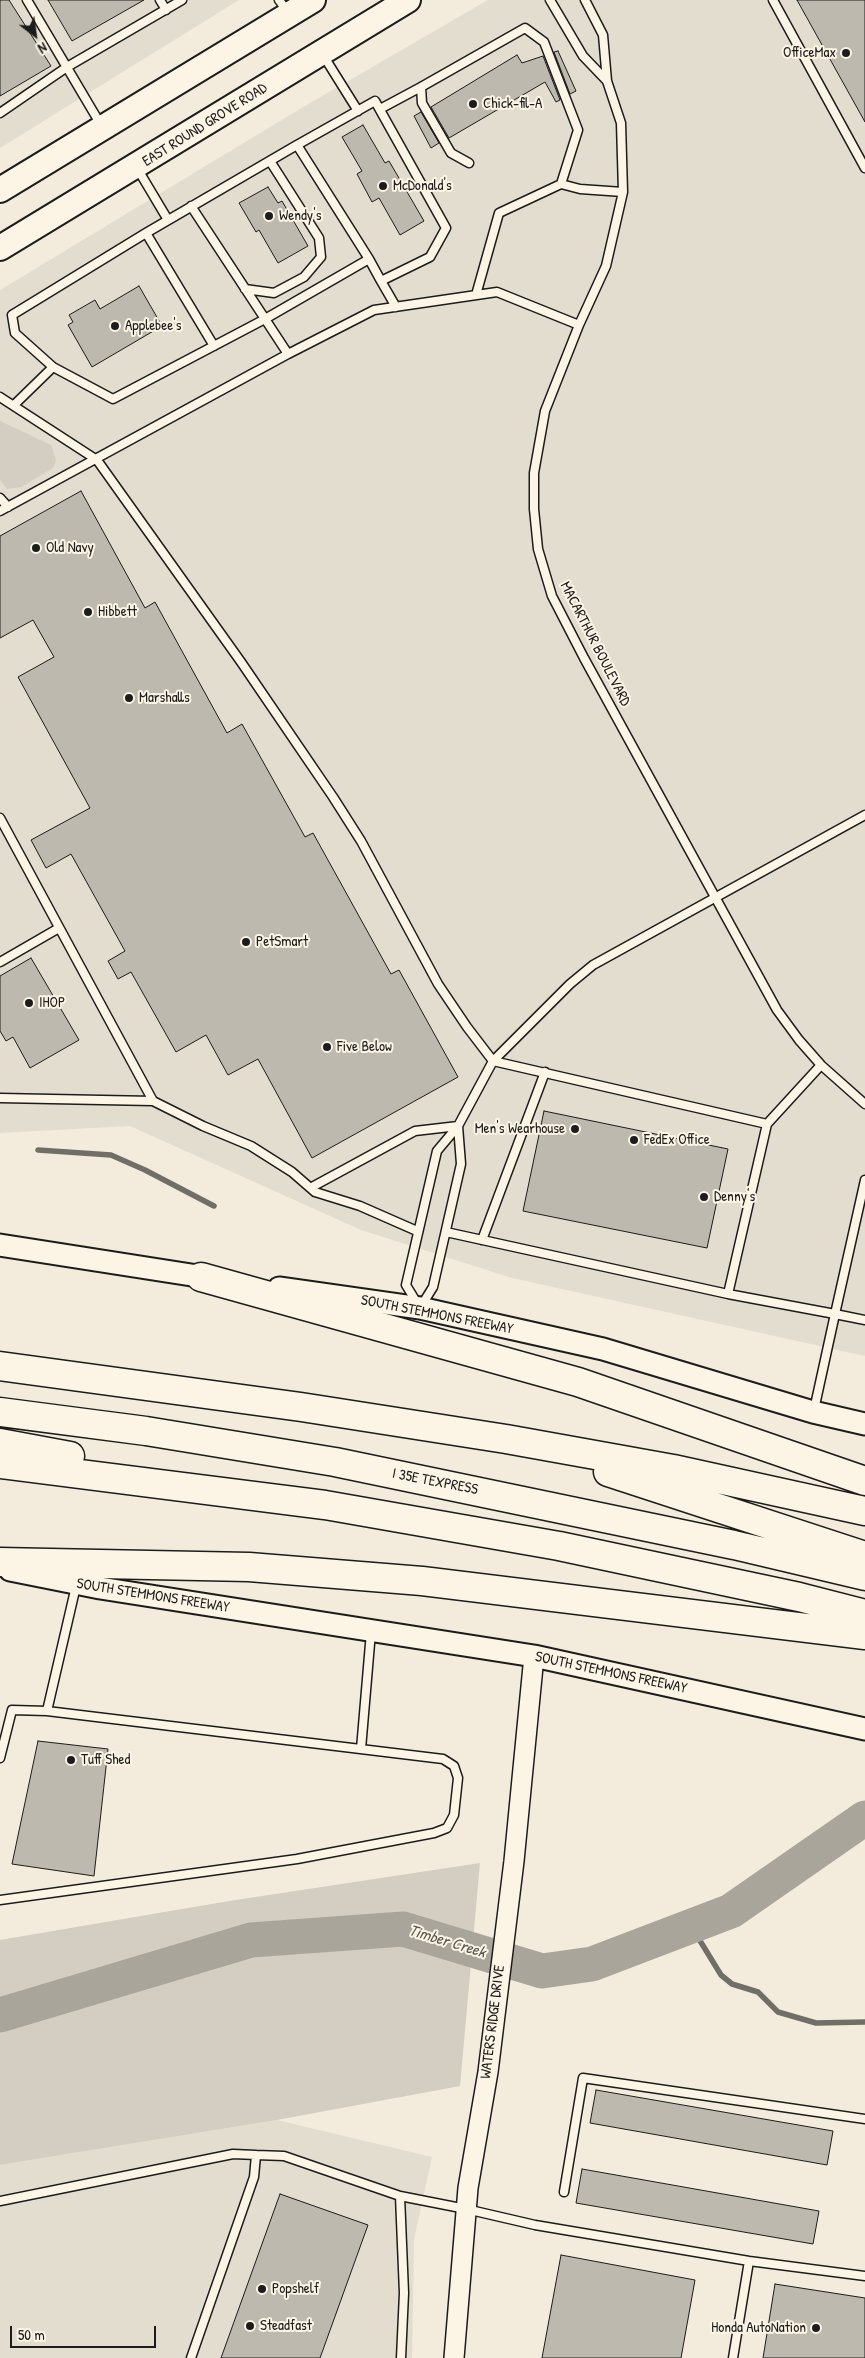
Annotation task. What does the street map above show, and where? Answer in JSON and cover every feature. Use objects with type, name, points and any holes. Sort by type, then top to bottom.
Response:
[{"type":"highway","points":[[201,1277],[578,1382],[865,1480]]},
{"type":"highway","points":[[0,1366],[301,1407],[506,1439],[673,1470],[865,1511]]},
{"type":"highway","name":"I 35E TEXPRESS","points":[[0,1412],[146,1431],[334,1462],[706,1539],[865,1576]]},
{"type":"highway","points":[[506,1439],[865,1556]]},
{"type":"highway","points":[[0,1443],[324,1505],[559,1546],[789,1595],[865,1614]]},
{"type":"highway","points":[[0,1464],[324,1505]]},
{"type":"highway","points":[[0,1562],[248,1567],[403,1579],[865,1635]]},
{"type":"main road","points":[[0,190],[102,128],[284,7],[313,0]]},
{"type":"main road","name":"EAST ROUND GROVE ROAD","points":[[0,248],[408,0]]},
{"type":"main road","name":"SOUTH STEMMONS FREEWAY","points":[[0,1244],[201,1277],[420,1308],[603,1349],[814,1412],[865,1424]]},
{"type":"main road","name":"SOUTH STEMMONS FREEWAY","points":[[0,1568],[77,1584],[534,1656],[865,1729]]},
{"type":"street","name":"WATERS RIDGE DRIVE","points":[[454,2358],[466,2209],[488,2072],[514,1861],[534,1656]]},
{"type":"lane","points":[[27,0],[102,128]]},
{"type":"lane","points":[[160,0],[166,10]]},
{"type":"lane","points":[[0,113],[67,68],[182,0]]},
{"type":"lane","points":[[550,0],[583,56],[606,80]]},
{"type":"lane","points":[[585,0],[602,35],[606,80]]},
{"type":"lane","points":[[772,0],[865,168]]},
{"type":"lane","points":[[380,110],[525,28],[544,42],[578,130],[561,184]]},
{"type":"lane","points":[[322,52],[358,111]]},
{"type":"lane","name":"MACARTHUR BOULEVARD","points":[[606,80],[621,123],[623,192],[606,266],[579,325],[545,411],[534,473],[534,509],[538,549],[556,602],[714,897],[777,1010],[820,1065],[865,1104]]},
{"type":"lane","points":[[421,87],[422,103],[451,153],[469,162]]},
{"type":"lane","points":[[370,259],[265,319],[113,399],[53,367],[15,333],[12,315],[191,206],[375,101],[446,228],[430,257],[382,281]]},
{"type":"lane","points":[[297,145],[370,259],[396,307]]},
{"type":"lane","points":[[245,288],[274,293],[304,277],[321,257],[319,238],[270,161]]},
{"type":"lane","points":[[136,167],[168,220]]},
{"type":"lane","points":[[476,295],[499,213],[561,184],[580,189],[623,192]]},
{"type":"lane","points":[[191,206],[288,354]]},
{"type":"lane","points":[[146,233],[214,346]]},
{"type":"lane","points":[[0,511],[97,460],[288,354],[374,310],[498,292],[579,325]]},
{"type":"lane","points":[[14,405],[53,367]]},
{"type":"lane","points":[[0,397],[97,460],[241,662],[333,797],[361,841],[438,984],[467,1027],[494,1061],[767,1124]]},
{"type":"lane","points":[[0,498],[8,507]]},
{"type":"lane","points":[[458,1126],[461,1164],[433,1287],[420,1308],[406,1285],[437,1151],[458,1126],[494,1061],[570,984],[593,965],[865,815]]},
{"type":"lane","points":[[0,818],[153,1101]]},
{"type":"lane","points":[[0,962],[59,928]]},
{"type":"lane","points":[[728,1294],[767,1124],[820,1065]]},
{"type":"lane","points":[[482,1240],[545,1072]]},
{"type":"lane","points":[[0,1098],[153,1101],[203,1126],[251,1146],[312,1187],[315,1192],[360,1206],[417,1231]]},
{"type":"lane","points":[[312,1187],[415,1131],[458,1126]]},
{"type":"lane","points":[[814,1412],[865,1180]]},
{"type":"lane","points":[[446,1232],[728,1294],[865,1320]]},
{"type":"lane","points":[[47,1711],[77,1584]]},
{"type":"lane","points":[[361,1749],[372,1630]]},
{"type":"lane","points":[[0,1758],[12,1710],[47,1711],[443,1759],[454,1766],[458,1778],[454,1815],[447,1828],[434,1833],[297,1859],[0,1900]]},
{"type":"lane","points":[[564,2192],[583,2078],[865,2119]]},
{"type":"lane","points":[[0,2201],[233,2154],[284,2156],[400,2196],[536,2225],[749,2261],[865,2276]]},
{"type":"lane","points":[[191,2358],[254,2177],[256,2155]]},
{"type":"lane","points":[[400,2196],[404,2293],[401,2358]]},
{"type":"lane","points":[[733,2358],[749,2261]]},
{"type":"shaded area","points":[[0,0],[239,0],[0,148]]},
{"type":"shaded area","points":[[488,0],[865,0],[865,1356],[512,1278],[361,1230],[130,1126],[0,1133],[0,290],[305,106]]},
{"type":"shaded area","points":[[0,421],[51,445],[56,460],[53,468],[21,487],[7,489],[0,480]]},
{"type":"shaded area","points":[[480,1863],[460,2086],[277,2120],[0,2165],[0,1940],[229,1901]]},
{"type":"shaded area","points":[[277,2120],[432,2157],[414,2240],[412,2358],[0,2358],[0,2165]]},
{"type":"building","points":[[0,0],[9,0],[51,66],[0,96]]},
{"type":"building","points":[[48,0],[144,0],[72,41]]},
{"type":"building","name":"OfficeMax","points":[[797,0],[865,0],[865,122]]},
{"type":"building","points":[[558,51],[576,91],[570,94],[554,52]]},
{"type":"building","points":[[517,55],[522,63],[543,56],[560,100],[556,102],[545,82],[449,138],[431,107]]},
{"type":"building","points":[[421,112],[439,143],[431,148],[414,116]]},
{"type":"building","name":"McDonald's","points":[[363,125],[385,163],[389,161],[424,221],[400,235],[379,198],[372,202],[357,174],[362,171],[342,137]]},
{"type":"building","name":"Wendy's","points":[[268,187],[278,203],[282,201],[308,246],[278,263],[259,230],[256,232],[239,203]]},
{"type":"building","name":"Applebee's","points":[[139,286],[162,326],[92,367],[68,325],[73,322],[69,315],[95,300],[100,309]]},
{"type":"building","points":[[81,491],[145,608],[155,602],[227,733],[242,724],[305,837],[313,833],[391,974],[399,970],[458,1077],[312,1158],[258,1059],[228,1075],[206,1035],[176,1052],[131,972],[118,979],[108,961],[125,951],[71,854],[46,868],[31,840],[90,808],[18,677],[54,657],[33,620],[0,638],[0,536]]},
{"type":"building","name":"IHOP","points":[[31,958],[79,1040],[30,1068],[13,1037],[6,1041],[0,1031],[0,976]]},
{"type":"building","points":[[544,1111],[728,1149],[707,1248],[523,1211]]},
{"type":"building","points":[[38,1741],[108,1749],[94,1876],[12,1864]]},
{"type":"building","points":[[596,2090],[833,2131],[827,2165],[590,2123]]},
{"type":"building","points":[[582,2169],[819,2211],[813,2244],[576,2203]]},
{"type":"building","points":[[280,2194],[368,2225],[320,2358],[221,2358]]},
{"type":"building","points":[[561,2255],[695,2280],[681,2358],[542,2358]]},
{"type":"building","name":"Honda AutoNation","points":[[775,2284],[865,2298],[865,2358],[763,2358]]},
{"type":"waterway","points":[[38,1150],[111,1155],[145,1170],[214,1206]]},
{"type":"waterway","name":"Timber Creek","points":[[0,2015],[251,1940],[403,1929],[542,1971],[592,1964],[731,1911],[865,1818]]},
{"type":"waterway","points":[[691,1926],[721,1975],[732,1984],[758,1992],[778,2012],[816,2023],[865,2022]]},
{"type":"place","name":"OfficeMax","points":[[846,53]]},
{"type":"place","name":"Chick-fil-A","points":[[473,104]]},
{"type":"place","name":"McDonald's","points":[[383,186]]},
{"type":"place","name":"Wendy's","points":[[269,216]]},
{"type":"place","name":"Applebee's","points":[[115,326]]},
{"type":"place","name":"Old Navy","points":[[36,548]]},
{"type":"place","name":"Hibbett","points":[[88,612]]},
{"type":"place","name":"Marshalls","points":[[129,698]]},
{"type":"place","name":"PetSmart","points":[[246,942]]},
{"type":"place","name":"IHOP","points":[[29,1003]]},
{"type":"place","name":"Five Below","points":[[327,1047]]},
{"type":"place","name":"Men's Wearhouse","points":[[575,1129]]},
{"type":"place","name":"FedEx Office","points":[[634,1140]]},
{"type":"place","name":"Denny's","points":[[704,1197]]},
{"type":"place","name":"Tuff Shed","points":[[71,1760]]},
{"type":"place","name":"Popshelf","points":[[262,2289]]},
{"type":"place","name":"Steadfast","points":[[250,2326]]},
{"type":"place","name":"Honda AutoNation","points":[[816,2328]]}]
